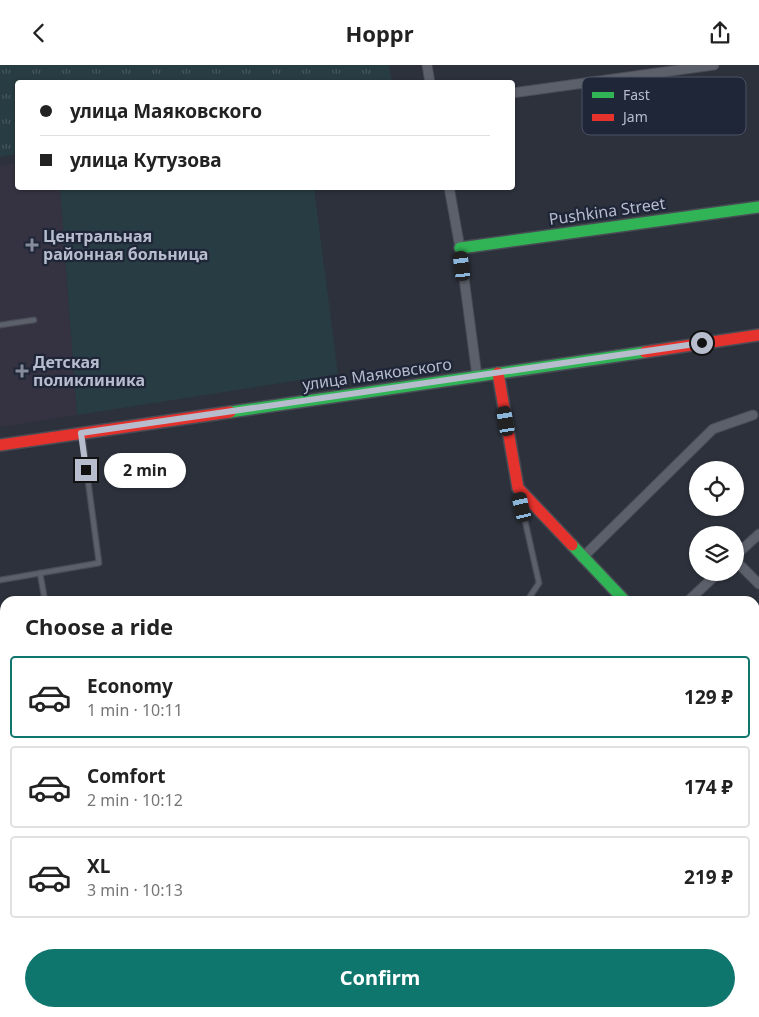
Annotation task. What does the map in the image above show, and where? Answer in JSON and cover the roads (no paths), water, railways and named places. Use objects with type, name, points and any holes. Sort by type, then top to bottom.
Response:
[{"type":"main road","name":"Pushkina Street","points":[[460,248],[759,207]]},
{"type":"main road","name":"улица Маяковского","points":[[0,445],[759,335]]},
{"type":"main road","points":[[498,373],[518,488],[582,558],[620,596]]},
{"type":"street","points":[[428,65],[430,80]]},
{"type":"street","points":[[627,77],[714,65]]},
{"type":"street","points":[[515,93],[582,83]]},
{"type":"street","points":[[450,190],[460,248],[477,376]]},
{"type":"street","points":[[582,558],[713,429],[753,415]]},
{"type":"street","points":[[744,548],[759,534]]},
{"type":"street","points":[[744,569],[759,584]]},
{"type":"street","points":[[693,596],[709,581]]},
{"type":"lane","points":[[0,325],[34,320]]},
{"type":"lane","points":[[0,580],[99,563],[81,433]]},
{"type":"lane","points":[[518,488],[539,583],[530,596]]},
{"type":"lane","points":[[40,573],[44,596]]},
{"type":"place","name":"Центральная районная больница","points":[[32,245]]},
{"type":"place","name":"Детская поликлиника","points":[[22,371]]}]
